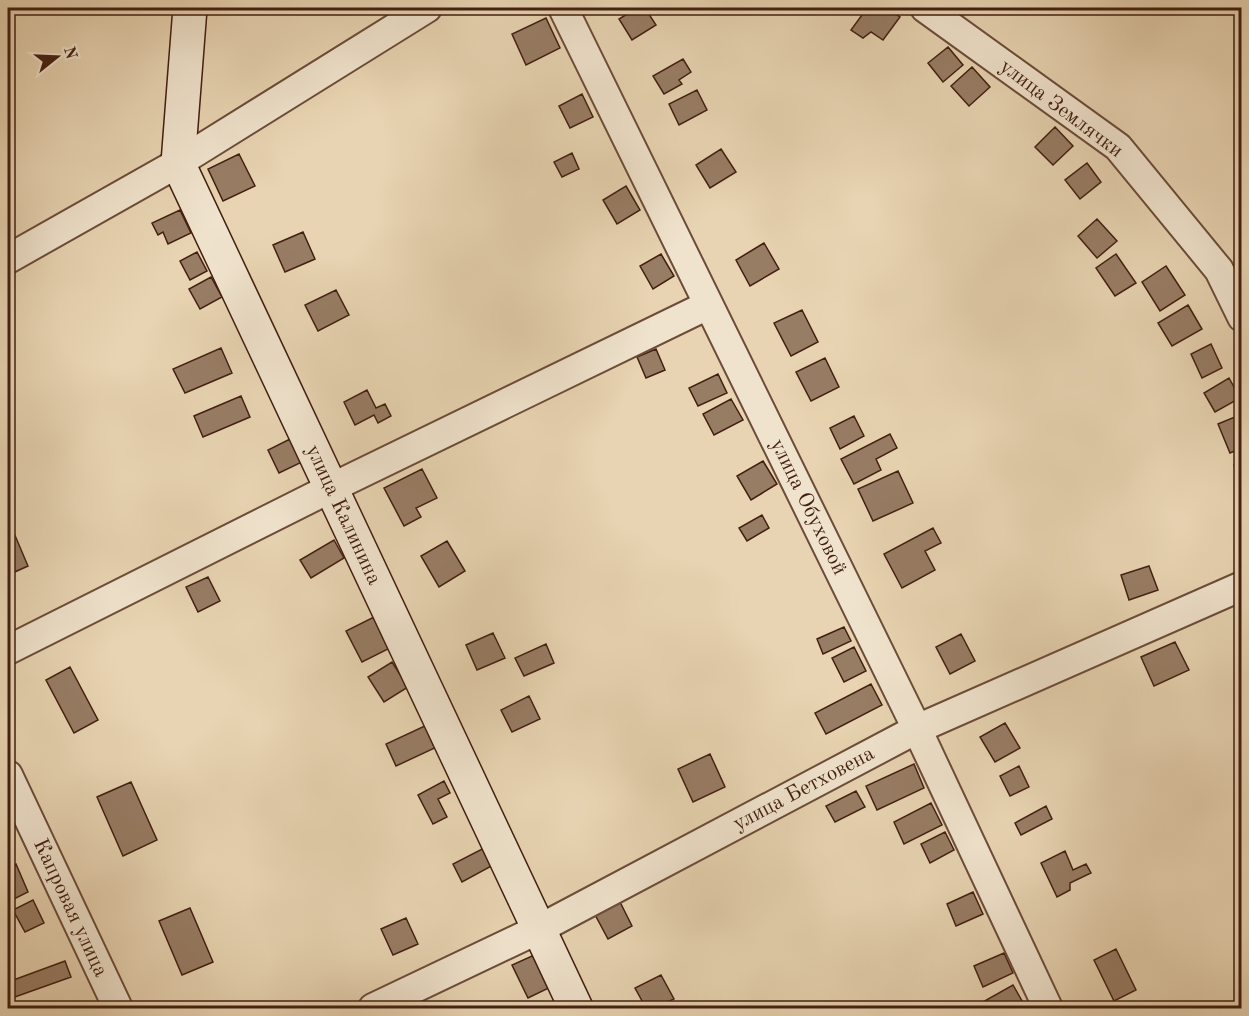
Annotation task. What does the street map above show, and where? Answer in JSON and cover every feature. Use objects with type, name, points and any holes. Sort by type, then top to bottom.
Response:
[{"type":"street","points":[[177,163],[190,8]]},
{"type":"street","points":[[8,259],[177,163],[427,8]]},
{"type":"street","name":"улица Обуховой","points":[[563,8],[916,729],[1048,1008]]},
{"type":"street","name":"улица Землячки","points":[[925,8],[1118,147],[1219,270],[1242,317]]},
{"type":"street","name":"улица Калинина","points":[[177,163],[576,1008]]},
{"type":"street","points":[[8,650],[331,488],[708,305]]},
{"type":"street","name":"улица Бетховена","points":[[373,1008],[539,929],[916,729],[1242,585]]},
{"type":"street","name":"Капровая улица","points":[[8,775],[118,1008]]},
{"type":"building","points":[[637,8],[645,8],[656,25],[632,40],[619,19]]},
{"type":"building","points":[[867,8],[887,8],[900,17],[883,40],[871,32],[863,38],[851,30]]},
{"type":"building","points":[[546,18],[560,48],[526,65],[512,34]]},
{"type":"building","points":[[948,47],[963,65],[943,82],[928,63]]},
{"type":"building","points":[[683,59],[691,72],[679,80],[682,84],[664,94],[653,76]]},
{"type":"building","points":[[972,67],[990,87],[969,106],[951,86]]},
{"type":"building","points":[[697,90],[707,110],[679,125],[669,104]]},
{"type":"building","points":[[582,94],[593,117],[570,128],[559,106]]},
{"type":"building","points":[[1055,127],[1073,146],[1053,165],[1035,147]]},
{"type":"building","points":[[721,149],[736,172],[710,188],[696,165]]},
{"type":"building","points":[[572,153],[579,169],[562,177],[554,162]]},
{"type":"building","points":[[239,154],[255,186],[223,201],[208,169]]},
{"type":"building","points":[[1087,163],[1101,182],[1080,199],[1065,180]]},
{"type":"building","points":[[626,186],[640,210],[617,224],[603,200]]},
{"type":"building","points":[[180,210],[191,233],[168,244],[163,232],[158,235],[152,223]]},
{"type":"building","points":[[1097,219],[1117,241],[1097,258],[1078,236]]},
{"type":"building","points":[[303,232],[315,259],[285,272],[273,245]]},
{"type":"building","points":[[764,243],[779,269],[750,286],[736,260]]},
{"type":"building","points":[[197,252],[207,271],[190,280],[180,261]]},
{"type":"building","points":[[661,254],[674,276],[653,289],[640,266]]},
{"type":"building","points":[[1116,254],[1136,283],[1115,296],[1096,268]]},
{"type":"building","points":[[1166,266],[1185,295],[1160,311],[1142,282]]},
{"type":"building","points":[[211,277],[222,297],[200,309],[189,289]]},
{"type":"building","points":[[336,290],[349,315],[318,331],[305,305]]},
{"type":"building","points":[[1188,305],[1202,329],[1172,346],[1158,323]]},
{"type":"building","points":[[802,310],[818,342],[791,356],[774,323]]},
{"type":"building","points":[[1211,344],[1222,368],[1202,378],[1191,354]]},
{"type":"building","points":[[221,348],[232,373],[185,393],[173,369]]},
{"type":"building","points":[[656,349],[665,370],[646,378],[637,357]]},
{"type":"building","points":[[825,358],[839,387],[811,401],[796,372]]},
{"type":"building","points":[[718,374],[727,393],[698,406],[689,388]]},
{"type":"building","points":[[1229,378],[1240,398],[1215,412],[1204,393]]},
{"type":"building","points":[[367,390],[376,408],[385,404],[391,416],[378,423],[374,415],[355,425],[344,402]]},
{"type":"building","points":[[241,396],[250,417],[203,437],[194,416]]},
{"type":"building","points":[[731,399],[743,420],[714,435],[703,414]]},
{"type":"building","points":[[1242,414],[1242,448],[1230,453],[1218,424]]},
{"type":"building","points":[[854,416],[864,436],[840,449],[830,428]]},
{"type":"building","points":[[890,434],[897,448],[876,459],[881,470],[854,484],[841,459]]},
{"type":"building","points":[[290,439],[302,462],[279,473],[268,450]]},
{"type":"building","points":[[763,461],[777,484],[751,500],[737,476]]},
{"type":"building","points":[[1242,462],[1242,486],[1234,465]]},
{"type":"building","points":[[422,469],[437,498],[416,508],[421,517],[404,526],[384,488]]},
{"type":"building","points":[[898,471],[913,503],[873,521],[858,489]]},
{"type":"building","points":[[762,515],[769,528],[747,541],[739,528]]},
{"type":"building","points":[[8,519],[28,566],[8,575]]},
{"type":"building","points":[[933,528],[941,543],[925,551],[935,570],[902,588],[884,554]]},
{"type":"building","points":[[334,540],[344,558],[311,578],[300,560]]},
{"type":"building","points":[[447,541],[465,571],[439,587],[421,556]]},
{"type":"building","points":[[1149,566],[1158,590],[1129,600],[1121,575]]},
{"type":"building","points":[[208,577],[220,601],[198,612],[186,587]]},
{"type":"building","points":[[374,617],[390,648],[362,662],[346,631]]},
{"type":"building","points":[[844,627],[851,641],[823,654],[817,639]]},
{"type":"building","points":[[493,633],[505,658],[477,670],[466,645]]},
{"type":"building","points":[[961,634],[975,661],[950,674],[936,647]]},
{"type":"building","points":[[1175,642],[1189,670],[1154,686],[1141,657]]},
{"type":"building","points":[[546,644],[554,663],[524,676],[515,658]]},
{"type":"building","points":[[854,647],[866,671],[844,682],[832,658]]},
{"type":"building","points":[[392,662],[408,687],[384,702],[368,677]]},
{"type":"building","points":[[70,667],[98,720],[74,733],[46,680]]},
{"type":"building","points":[[871,684],[882,705],[826,734],[815,713]]},
{"type":"building","points":[[529,696],[540,719],[512,732],[501,710]]},
{"type":"building","points":[[1005,723],[1020,748],[995,762],[980,737]]},
{"type":"building","points":[[429,724],[439,746],[396,766],[386,744]]},
{"type":"building","points":[[710,754],[725,787],[693,802],[678,769]]},
{"type":"building","points":[[914,764],[924,788],[877,810],[866,786]]},
{"type":"building","points":[[1019,766],[1029,787],[1010,796],[1000,776]]},
{"type":"building","points":[[444,781],[450,793],[438,799],[447,817],[433,824],[418,795]]},
{"type":"building","points":[[131,782],[157,840],[123,856],[97,797]]},
{"type":"building","points":[[856,791],[865,807],[835,822],[826,806]]},
{"type":"building","points":[[931,803],[942,825],[904,844],[894,822]]},
{"type":"building","points":[[1046,806],[1052,819],[1021,835],[1015,823]]},
{"type":"building","points":[[945,832],[954,850],[930,863],[921,844]]},
{"type":"building","points":[[488,846],[497,863],[462,882],[453,864]]},
{"type":"building","points":[[1065,851],[1073,870],[1086,864],[1091,873],[1070,883],[1070,890],[1057,897],[1041,863]]},
{"type":"building","points":[[16,864],[28,892],[8,902],[8,868]]},
{"type":"building","points":[[973,892],[983,914],[956,926],[947,904]]},
{"type":"building","points":[[617,896],[632,926],[608,939],[592,909]]},
{"type":"building","points":[[33,900],[44,923],[25,932],[13,910]]},
{"type":"building","points":[[190,908],[213,962],[182,975],[159,921]]},
{"type":"building","points":[[406,918],[418,944],[393,955],[381,929]]},
{"type":"building","points":[[1116,949],[1136,990],[1114,1001],[1094,960]]},
{"type":"building","points":[[541,952],[557,984],[528,998],[512,965]]},
{"type":"building","points":[[1004,953],[1013,973],[983,987],[974,966]]},
{"type":"building","points":[[65,961],[71,977],[12,998],[8,982]]},
{"type":"building","points":[[661,975],[674,999],[654,1008],[646,1008],[635,988]]},
{"type":"building","points":[[1013,985],[1026,1008],[984,1008],[981,1003]]}]
